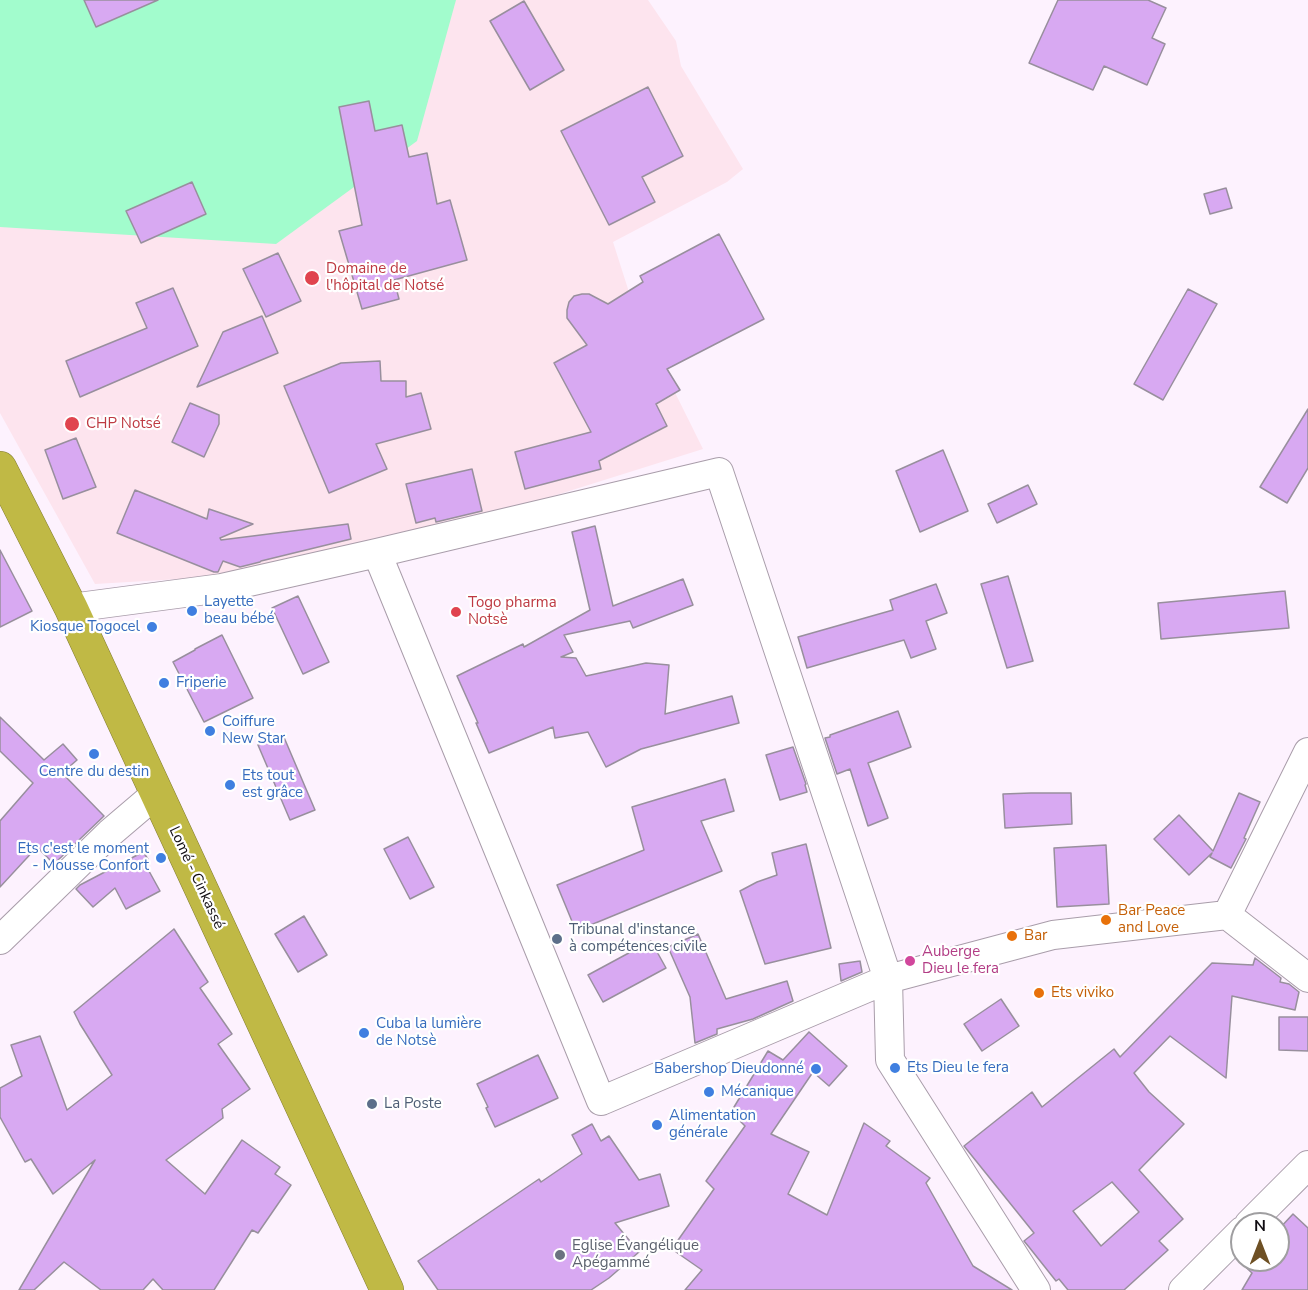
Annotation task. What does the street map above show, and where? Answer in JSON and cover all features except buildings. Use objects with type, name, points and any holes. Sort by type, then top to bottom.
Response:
[{"type":"highway","name":"Lomé - Cinkassé","points":[[0,468],[71,608],[387,1290]]},
{"type":"street","points":[[71,608],[222,588],[719,472],[888,979],[890,1060],[1036,1290]]},
{"type":"street","points":[[377,553],[601,1101],[888,979],[1053,935],[1227,915],[1308,978]]},
{"type":"street","points":[[1227,915],[1308,752]]},
{"type":"street","points":[[0,940],[110,833],[157,794]]},
{"type":"street","points":[[1261,1212],[1308,1165]]},
{"type":"street","points":[[1183,1290],[1230,1243]]},
{"type":"shaded area","name":"Domaine de l'hôpital de Notsé","points":[[0,0],[648,0],[676,41],[681,66],[743,169],[727,182],[613,242],[636,314],[703,449],[531,503],[265,574],[95,584],[0,413]]},
{"type":"green space","points":[[0,0],[456,0],[417,141],[276,244],[0,227]]},
{"type":"place","name":"Domaine de l'hôpital de Notsé","points":[[312,278]]},
{"type":"place","name":"CHP Notsé","points":[[72,424]]},
{"type":"place","name":"Layette beau bébé","points":[[192,611]]},
{"type":"place","name":"Togo pharma Notsè","points":[[456,612]]},
{"type":"place","name":"Kiosque Togocel","points":[[152,627]]},
{"type":"place","name":"Friperie","points":[[164,683]]},
{"type":"place","name":"Coiffure New Star","points":[[210,731]]},
{"type":"place","name":"Centre du destin","points":[[94,754]]},
{"type":"place","name":"Ets tout est grâce","points":[[230,785]]},
{"type":"place","name":"Ets c'est le moment - Mousse Confort","points":[[161,858]]},
{"type":"place","name":"Bar Peace and Love","points":[[1106,920]]},
{"type":"place","name":"Bar","points":[[1012,936]]},
{"type":"place","name":"Tribunal d'instance à compétences civile","points":[[557,939]]},
{"type":"place","name":"Auberge Dieu le fera","points":[[910,961]]},
{"type":"place","name":"Ets viviko","points":[[1039,993]]},
{"type":"place","name":"Cuba la lumière de Notsè","points":[[364,1033]]},
{"type":"place","name":"Ets Dieu le fera","points":[[895,1068]]},
{"type":"place","name":"Babershop Dieudonné","points":[[816,1069]]},
{"type":"place","name":"Mécanique","points":[[709,1092]]},
{"type":"place","name":"La Poste","points":[[372,1104]]},
{"type":"place","name":"Alimentation générale","points":[[657,1125]]},
{"type":"place","name":"Eglise Évangélique Apégammé","points":[[560,1255]]}]
